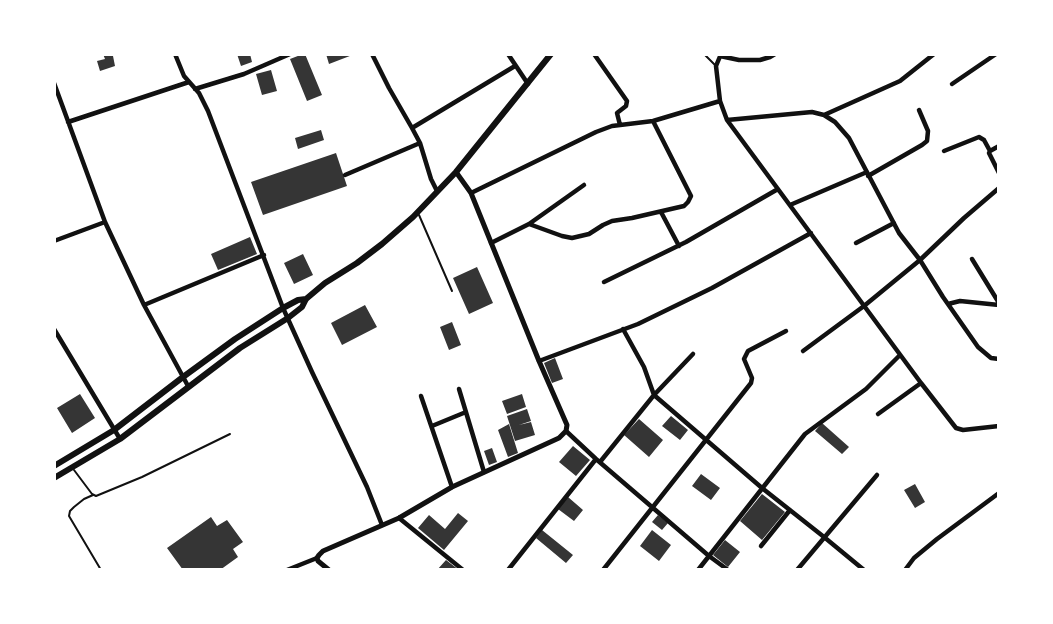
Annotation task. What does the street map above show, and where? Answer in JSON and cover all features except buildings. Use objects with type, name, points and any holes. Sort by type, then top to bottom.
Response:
[{"type":"main road","points":[[54,478],[120,439],[240,348],[288,318],[325,283],[382,244],[456,171],[551,54]]},
{"type":"main road","points":[[54,466],[114,430],[235,339],[283,308],[298,300],[306,299]]},
{"type":"street","points":[[175,54],[180,68],[199,93],[208,111],[283,308],[368,487],[382,525]]},
{"type":"street","points":[[195,90],[244,74],[290,54]]},
{"type":"street","points":[[372,54],[420,144],[431,179],[438,191]]},
{"type":"street","points":[[508,54],[528,84]]},
{"type":"street","points":[[594,54],[627,101],[626,106],[617,113],[621,125]]},
{"type":"street","points":[[775,54],[760,60],[739,60],[720,55],[716,66],[720,101],[728,120],[956,428],[963,430],[999,426]]},
{"type":"street","points":[[824,115],[900,81],[934,54]]},
{"type":"street","points":[[952,84],[996,54]]},
{"type":"street","points":[[412,128],[515,66]]},
{"type":"street","points":[[68,122],[189,82]]},
{"type":"street","points":[[54,83],[105,222],[144,305],[188,386]]},
{"type":"street","points":[[54,103],[60,101]]},
{"type":"street","points":[[471,193],[612,126],[653,121],[720,101]]},
{"type":"street","points":[[790,205],[867,174],[922,145],[927,141],[928,131],[919,110]]},
{"type":"street","points":[[728,120],[812,112],[824,115],[835,122],[849,138],[899,233],[920,260],[948,304],[978,346],[991,358],[999,359]]},
{"type":"street","points":[[529,224],[572,238],[589,234],[612,220],[684,206],[691,196],[653,121]]},
{"type":"street","points":[[944,151],[979,137],[984,140],[990,151],[989,155],[999,174]]},
{"type":"street","points":[[345,175],[420,144]]},
{"type":"street","points":[[990,151],[999,146]]},
{"type":"street","points":[[287,570],[317,558],[323,551],[399,518],[452,487],[559,438],[566,431],[567,425],[538,361],[471,193],[456,171]]},
{"type":"street","points":[[491,243],[529,224],[584,185]]},
{"type":"street","points":[[803,351],[864,306],[920,260],[999,188]]},
{"type":"street","points":[[604,282],[679,246],[778,189]]},
{"type":"street","points":[[661,212],[679,246]]},
{"type":"street","points":[[54,241],[105,222]]},
{"type":"street","points":[[856,243],[894,223]]},
{"type":"street","points":[[538,361],[638,324],[712,288],[811,233]]},
{"type":"street","points":[[144,305],[264,255]]},
{"type":"street","points":[[972,259],[999,304]]},
{"type":"street","points":[[948,304],[960,302],[999,304]]},
{"type":"street","points":[[54,329],[120,439]]},
{"type":"street","points":[[623,330],[644,367],[654,395],[762,488],[864,570]]},
{"type":"street","points":[[603,570],[751,383],[752,378],[744,360],[748,351],[786,331]]},
{"type":"street","points":[[508,570],[654,395],[693,354]]},
{"type":"street","points":[[698,570],[805,434],[866,389],[900,355]]},
{"type":"street","points":[[878,414],[921,383]]},
{"type":"street","points":[[459,389],[484,471]]},
{"type":"street","points":[[421,396],[452,487]]},
{"type":"street","points":[[432,426],[466,412]]},
{"type":"street","points":[[566,431],[598,461],[728,570]]},
{"type":"street","points":[[797,570],[877,475]]},
{"type":"street","points":[[905,570],[914,558],[937,539],[999,493]]},
{"type":"street","points":[[761,546],[790,510]]},
{"type":"street","points":[[399,518],[463,570]]},
{"type":"street","points":[[317,558],[329,570]]},
{"type":"lane","points":[[704,54],[716,66]]},
{"type":"lane","points":[[417,212],[452,291]]},
{"type":"lane","points":[[101,570],[69,516],[70,511],[84,499],[142,477],[230,434]]},
{"type":"lane","points":[[72,467],[93,495]]}]
